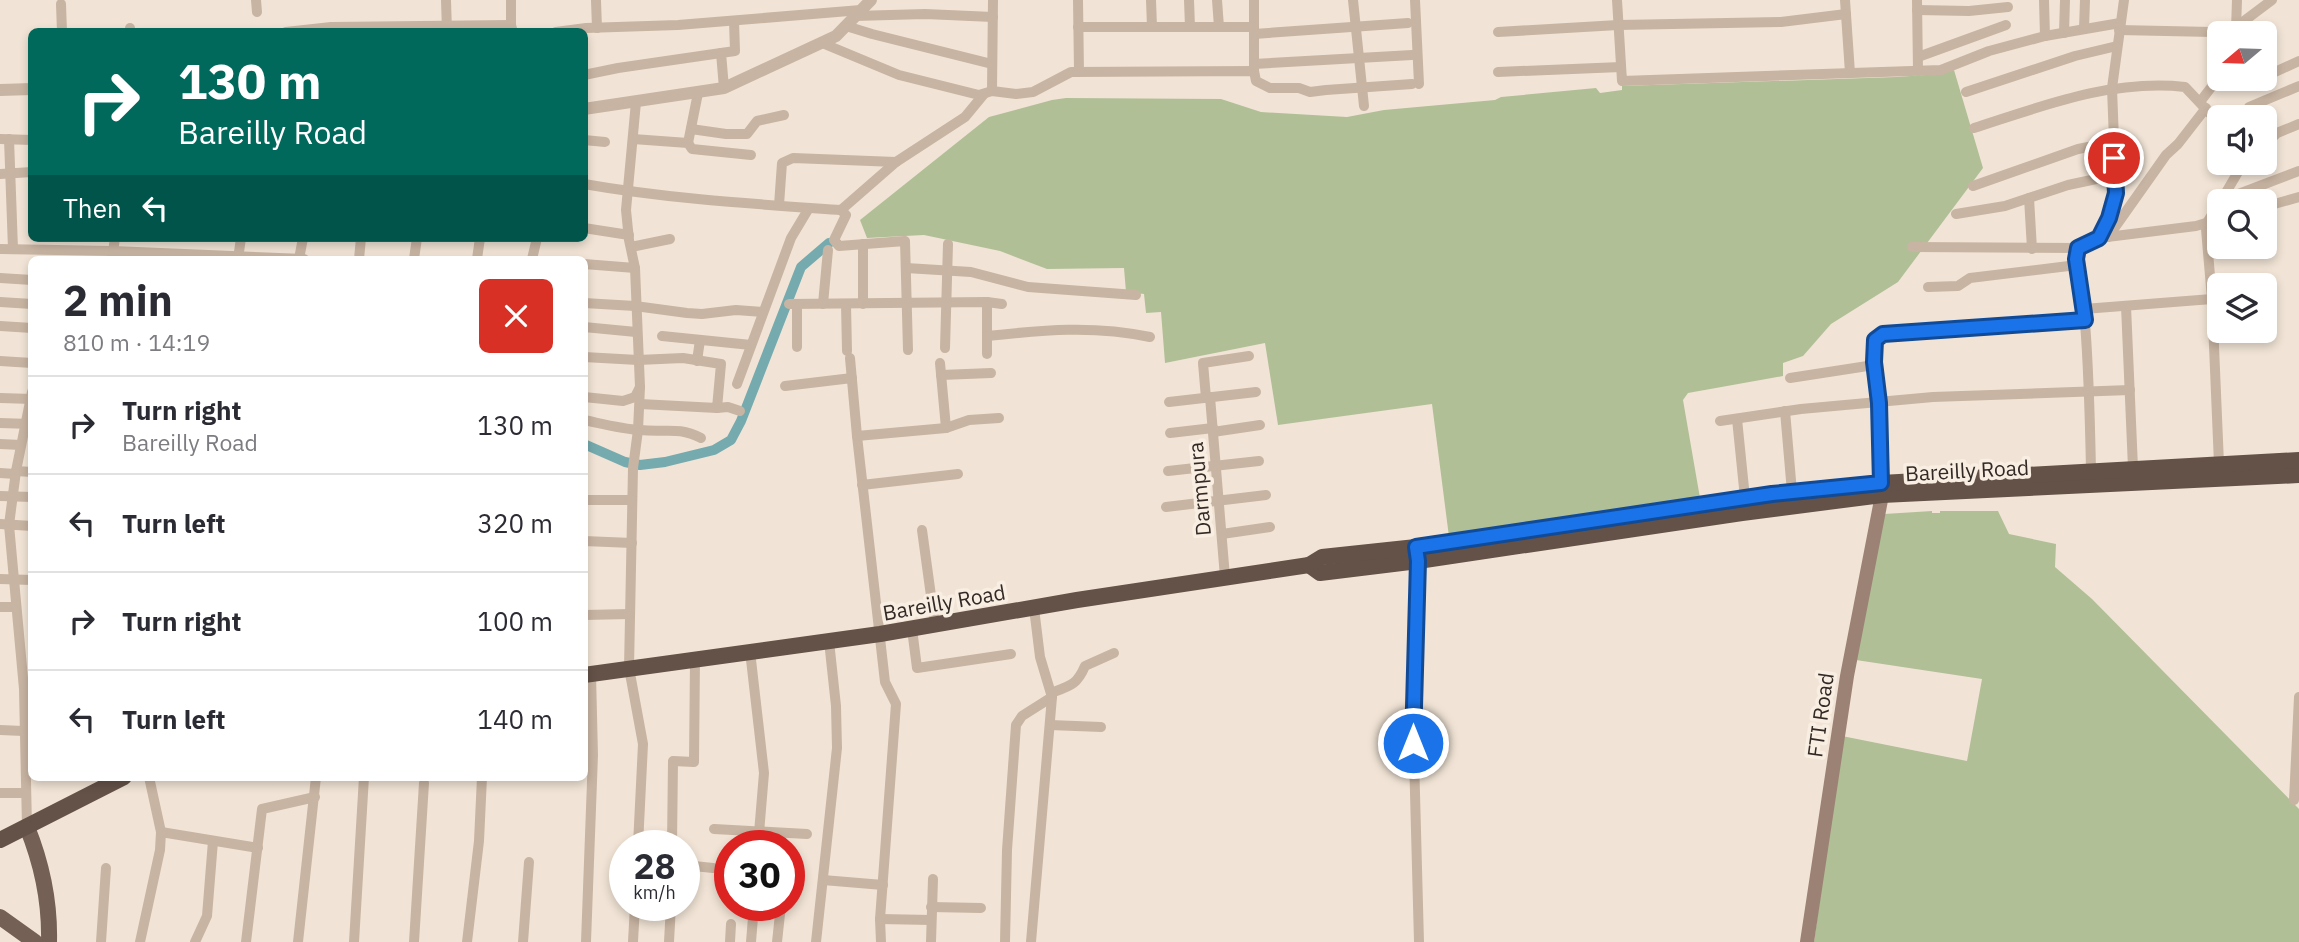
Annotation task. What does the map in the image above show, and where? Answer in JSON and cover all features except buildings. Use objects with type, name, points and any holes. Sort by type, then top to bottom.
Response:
[{"type":"highway","name":"Bareilly Road","points":[[588,674],[880,634],[1309,565],[1320,573],[1417,554],[1792,492],[2220,472],[2299,460]]},
{"type":"highway","name":"Bareilly Road","points":[[2091,477],[2133,468],[2299,475]]},
{"type":"highway","name":"Bareilly Road","points":[[1417,554],[1742,513],[1881,489]]},
{"type":"highway","points":[[0,840],[116,781]]},
{"type":"main road","name":"FTI Road","points":[[1807,942],[1847,676],[1881,489]]},
{"type":"main road","points":[[27,827],[38,853],[46,887],[49,942]]},
{"type":"main road","points":[[0,917],[35,942]]},
{"type":"main road","points":[[18,931],[37,930],[49,923]]},
{"type":"street","points":[[256,0],[257,12]]},
{"type":"street","points":[[446,0],[448,28]]},
{"type":"street","points":[[510,0],[512,28]]},
{"type":"street","points":[[596,0],[597,28]]},
{"type":"street","points":[[588,108],[724,88],[836,36],[872,0]]},
{"type":"street","points":[[841,210],[896,162],[965,117],[988,93],[992,64],[993,0]]},
{"type":"street","points":[[1078,0],[1079,72]]},
{"type":"street","points":[[1151,0],[1152,27]]},
{"type":"street","points":[[1189,0],[1190,27]]},
{"type":"street","points":[[1217,0],[1219,27]]},
{"type":"street","points":[[1254,0],[1256,81],[1270,88],[1299,88],[1310,92],[1415,84],[1415,0]]},
{"type":"street","points":[[1353,0],[1364,106]]},
{"type":"street","points":[[1617,0],[1622,81],[1941,70],[1989,51],[2084,29],[2119,26],[2207,32]]},
{"type":"street","points":[[1844,0],[1850,73]]},
{"type":"street","points":[[2044,0],[2045,36]]},
{"type":"street","points":[[2064,33],[2065,0]]},
{"type":"street","points":[[2084,29],[2085,0]]},
{"type":"street","points":[[2104,238],[2116,193],[2112,88],[2124,0]]},
{"type":"street","points":[[2236,21],[2237,0]]},
{"type":"street","points":[[2246,21],[2272,0]]},
{"type":"street","points":[[61,4],[62,28]]},
{"type":"street","points":[[1918,71],[1917,5],[1969,11],[2008,7]]},
{"type":"street","points":[[588,29],[925,14],[993,17]]},
{"type":"street","points":[[1498,32],[1618,25],[1781,22],[1846,14]]},
{"type":"street","points":[[854,17],[872,34],[992,64]]},
{"type":"street","points":[[588,74],[735,51],[734,21]]},
{"type":"street","points":[[1078,27],[1219,27],[1254,30],[1408,23]]},
{"type":"street","points":[[1918,57],[2006,25]]},
{"type":"street","points":[[822,43],[899,75],[979,95],[1032,92],[1071,72],[1254,68],[1412,55]]},
{"type":"street","points":[[1966,92],[2075,56],[2117,46]]},
{"type":"street","points":[[721,53],[724,88]]},
{"type":"street","points":[[2277,70],[2299,61]]},
{"type":"street","points":[[1498,72],[1621,67]]},
{"type":"street","points":[[2254,105],[2299,86]]},
{"type":"street","points":[[1974,128],[2079,94],[2112,88],[2182,87],[2188,89],[2207,110]]},
{"type":"street","points":[[0,90],[28,89]]},
{"type":"street","points":[[2104,238],[2121,222],[2141,189],[2166,155],[2178,144],[2211,91]]},
{"type":"street","points":[[698,93],[688,143],[692,149],[751,155]]},
{"type":"street","points":[[636,102],[626,210],[635,268],[640,387],[633,464],[629,668],[643,744],[639,830]]},
{"type":"street","points":[[691,129],[747,134],[757,121],[784,115]]},
{"type":"street","points":[[2277,134],[2299,124]]},
{"type":"street","points":[[13,249],[5,173],[5,139],[28,140]]},
{"type":"street","points":[[633,139],[688,143]]},
{"type":"street","points":[[588,140],[605,142]]},
{"type":"street","points":[[1973,186],[2078,149],[2114,142]]},
{"type":"street","points":[[779,205],[782,163],[793,158],[896,162]]},
{"type":"street","points":[[5,173],[28,172]]},
{"type":"street","points":[[2237,175],[2220,201],[2299,172]]},
{"type":"street","points":[[1956,214],[2005,206],[2068,184],[2115,175]]},
{"type":"street","points":[[588,185],[629,192],[841,210],[846,215],[834,240],[839,246],[905,241],[908,350]]},
{"type":"street","points":[[2277,203],[2299,197]]},
{"type":"street","points":[[2029,198],[2032,249]]},
{"type":"street","points":[[737,384],[791,238],[809,208]]},
{"type":"street","points":[[1912,247],[2078,248],[2104,238],[2196,226],[2207,221]]},
{"type":"street","points":[[588,229],[629,235]]},
{"type":"street","points":[[631,247],[670,239]]},
{"type":"street","points":[[863,244],[863,304]]},
{"type":"street","points":[[945,348],[947,244]]},
{"type":"street","points":[[2078,248],[2077,265],[2090,393],[2091,477]]},
{"type":"street","points":[[0,249],[176,256]]},
{"type":"street","points":[[823,304],[828,250]]},
{"type":"street","points":[[588,264],[635,268]]},
{"type":"street","points":[[1927,287],[1958,286],[1970,278],[2077,265]]},
{"type":"street","points":[[906,268],[971,272],[1028,287],[1136,295]]},
{"type":"street","points":[[0,278],[28,280]]},
{"type":"street","points":[[1881,489],[1879,403],[1874,346],[1875,340],[1883,334],[2084,315],[2126,306],[2207,299]]},
{"type":"street","points":[[0,302],[28,304]]},
{"type":"street","points":[[987,302],[987,354]]},
{"type":"street","points":[[588,303],[702,314],[736,310],[763,312]]},
{"type":"street","points":[[797,347],[793,304],[1002,304]]},
{"type":"street","points":[[846,304],[856,436],[885,685],[896,704],[880,919],[881,942]]},
{"type":"street","points":[[2126,306],[2133,468]]},
{"type":"street","points":[[0,326],[28,328]]},
{"type":"street","points":[[588,327],[636,332]]},
{"type":"street","points":[[987,335],[1069,328],[1116,330],[1150,337]]},
{"type":"street","points":[[662,336],[751,345]]},
{"type":"street","points":[[697,362],[700,340]]},
{"type":"street","points":[[2214,343],[2220,472]]},
{"type":"street","points":[[588,356],[638,360],[683,358],[721,364],[717,408]]},
{"type":"street","name":"Darmpura","points":[[1225,577],[1213,430],[1203,363],[1250,356]]},
{"type":"street","points":[[0,361],[28,362]]},
{"type":"street","points":[[940,363],[946,428]]},
{"type":"street","points":[[1790,378],[1874,365]]},
{"type":"street","points":[[941,375],[991,373]]},
{"type":"street","points":[[785,387],[852,378]]},
{"type":"street","points":[[588,397],[623,401],[635,397],[640,387]]},
{"type":"street","points":[[1720,421],[1785,411],[1933,397],[2130,390]]},
{"type":"street","points":[[1169,402],[1256,391]]},
{"type":"street","points":[[0,398],[28,397]]},
{"type":"street","points":[[640,404],[728,407],[740,411]]},
{"type":"street","points":[[1785,411],[1792,492]]},
{"type":"street","points":[[856,436],[946,428],[969,420],[999,418]]},
{"type":"street","points":[[1737,419],[1745,498]]},
{"type":"street","points":[[588,421],[638,430],[677,429],[701,438]]},
{"type":"street","points":[[0,423],[28,424],[4,525],[28,689],[23,731],[27,827]]},
{"type":"street","points":[[1170,433],[1260,425]]},
{"type":"street","points":[[0,444],[21,445]]},
{"type":"street","points":[[1168,471],[1259,461]]},
{"type":"street","points":[[0,473],[28,472]]},
{"type":"street","points":[[862,485],[958,474]]},
{"type":"street","points":[[1166,507],[1266,495]]},
{"type":"street","points":[[0,496],[28,497]]},
{"type":"street","points":[[588,500],[632,500]]},
{"type":"street","points":[[4,525],[28,526]]},
{"type":"street","points":[[1222,534],[1270,527]]},
{"type":"street","points":[[922,530],[934,625]]},
{"type":"street","points":[[588,541],[632,543]]},
{"type":"street","points":[[1417,554],[1413,719],[1419,942]]},
{"type":"street","points":[[0,579],[28,580]]},
{"type":"street","points":[[0,607],[16,607]]},
{"type":"street","points":[[1031,942],[1052,695],[1040,657],[1034,608]]},
{"type":"street","points":[[588,615],[630,614]]},
{"type":"street","points":[[912,629],[917,668],[1011,654]]},
{"type":"street","points":[[817,942],[837,748],[836,706],[829,641]]},
{"type":"street","points":[[750,651],[764,773],[759,830]]},
{"type":"street","points":[[1005,942],[1007,850],[1016,725],[1022,716],[1052,695],[1071,686],[1079,679],[1085,666],[1114,653]]},
{"type":"street","points":[[672,830],[673,761],[694,762],[695,659]]},
{"type":"street","points":[[586,942],[593,755],[588,674]]},
{"type":"street","points":[[2294,800],[2299,697]]},
{"type":"street","points":[[1050,725],[1101,727]]},
{"type":"street","points":[[0,730],[23,731]]},
{"type":"street","points":[[140,942],[155,877],[161,832],[150,781]]},
{"type":"street","points":[[298,942],[316,781]]},
{"type":"street","points":[[354,942],[364,781]]},
{"type":"street","points":[[467,942],[482,781]]},
{"type":"street","points":[[414,942],[424,783]]},
{"type":"street","points":[[0,793],[25,793]]},
{"type":"street","points":[[246,942],[262,809],[315,797]]},
{"type":"street","points":[[714,829],[729,830]]},
{"type":"street","points":[[161,832],[258,848]]},
{"type":"street","points":[[195,942],[206,916],[213,841]]},
{"type":"street","points":[[523,942],[529,862]]},
{"type":"street","points":[[700,867],[713,868]]},
{"type":"street","points":[[101,942],[106,868]]},
{"type":"street","points":[[932,942],[933,879]]},
{"type":"street","points":[[823,880],[883,885]]},
{"type":"street","points":[[932,907],[981,908]]},
{"type":"street","points":[[880,919],[931,920]]},
{"type":"street","points":[[633,942],[634,921]]},
{"type":"street","points":[[669,942],[670,921]]},
{"type":"street","points":[[751,942],[753,921]]},
{"type":"street","points":[[777,942],[779,921]]},
{"type":"street","points":[[730,942],[732,924]]},
{"type":"green space","points":[[1954,70],[1983,168],[1898,282],[1831,324],[1803,356],[1783,363],[1783,376],[1688,393],[1683,400],[1700,498],[1449,537],[1432,404],[1278,425],[1265,343],[1165,363],[1161,312],[1146,313],[1144,294],[1126,292],[1124,268],[1047,269],[1000,251],[924,235],[867,238],[860,220],[989,117],[1066,98],[1221,99],[1261,112],[1347,117],[1384,110],[1596,88],[1600,93],[1622,90],[1622,86],[1896,77],[1940,74]]},
{"type":"green space","points":[[1998,511],[2009,534],[2056,544],[2055,567],[2092,599],[2299,809],[2299,942],[1814,942],[1842,736],[1967,761],[1982,679],[1856,660],[1884,514]]},
{"type":"waterway","points":[[588,446],[625,462],[640,465],[714,450],[731,440],[741,421],[801,267],[829,243]]},
{"type":"route","points":[[1413,743],[1418,561],[1416,547],[1772,494],[1881,483],[1875,340],[1883,334],[2085,320],[2076,259],[2078,248],[2099,238],[2109,218],[2116,193],[2114,158]]}]
